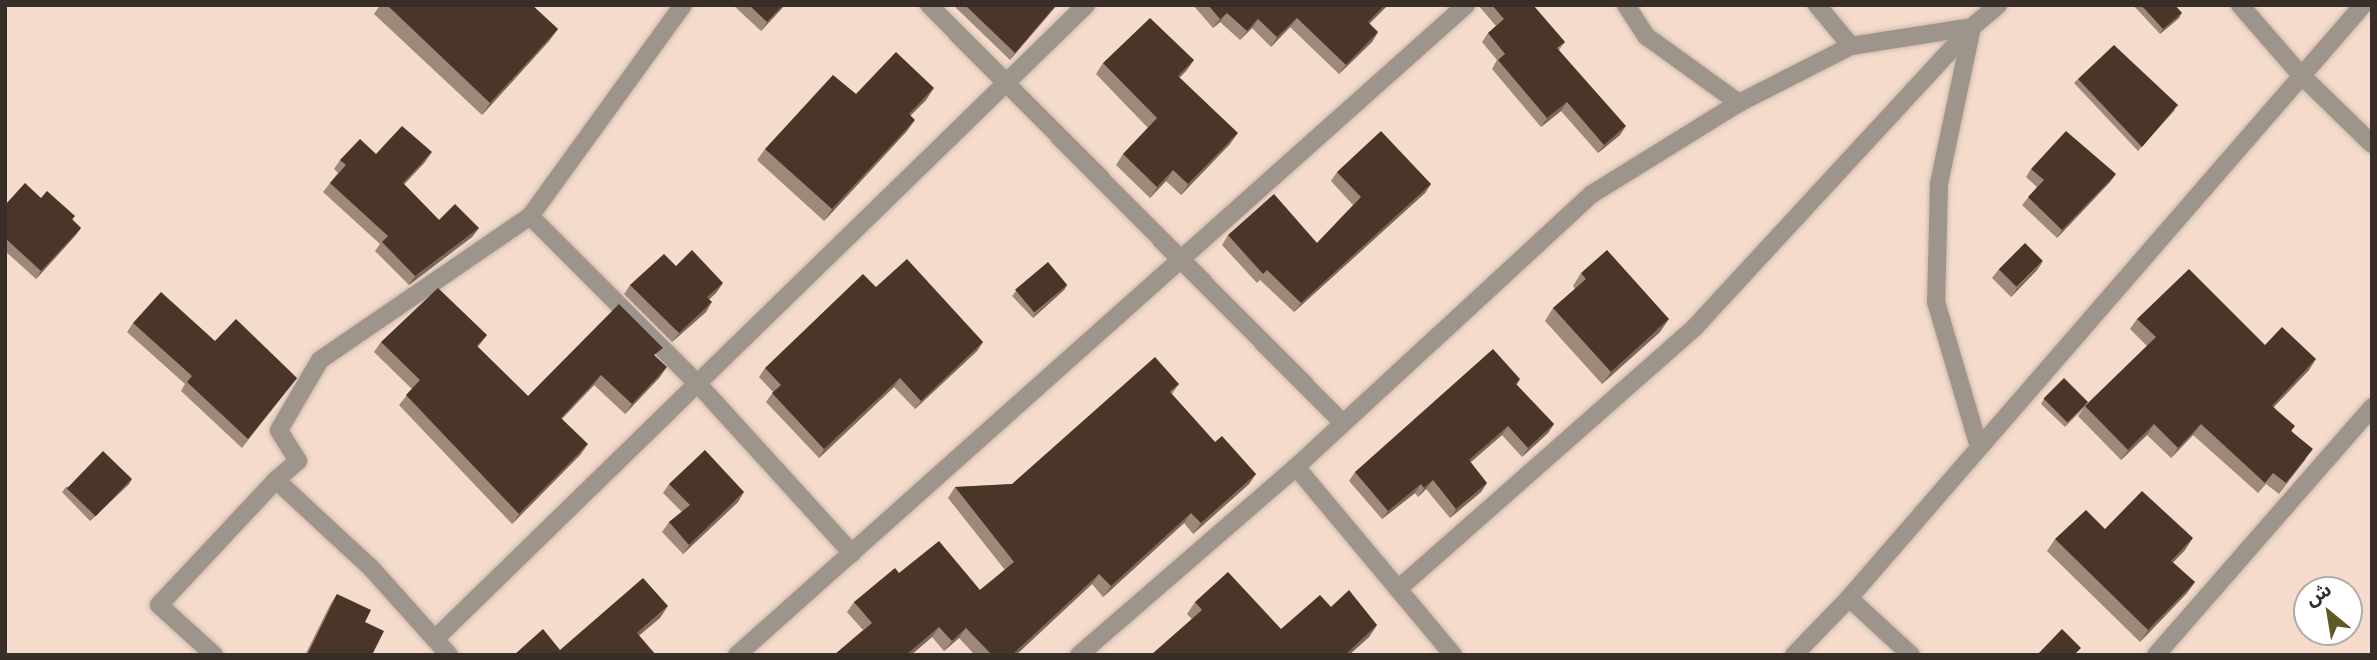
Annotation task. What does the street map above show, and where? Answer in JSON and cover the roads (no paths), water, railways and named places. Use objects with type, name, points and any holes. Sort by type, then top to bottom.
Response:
[{"type":"street","points":[[214,655],[159,605],[276,480],[298,461],[279,430],[320,360],[530,216],[683,5]]},
{"type":"street","points":[[929,5],[1342,422]]},
{"type":"street","points":[[435,639],[1086,5]]},
{"type":"street","points":[[737,655],[1466,5]]},
{"type":"street","points":[[1626,5],[1647,36],[1739,103]]},
{"type":"street","points":[[1817,5],[1851,46]]},
{"type":"street","points":[[1398,589],[1695,327],[1972,27],[1998,5]]},
{"type":"street","points":[[2240,5],[2300,74],[2372,144]]},
{"type":"street","points":[[1794,655],[1849,598],[2300,74],[2364,5]]},
{"type":"street","points":[[1079,655],[1296,467],[1592,194],[1739,103],[1851,46],[1972,27]]},
{"type":"street","points":[[1972,27],[1939,183],[1936,302],[1979,447]]},
{"type":"street","points":[[530,216],[698,384],[852,553]]},
{"type":"street","points":[[2156,655],[2372,407]]},
{"type":"street","points":[[1296,467],[1452,654]]},
{"type":"street","points":[[276,480],[371,568],[449,655]]},
{"type":"street","points":[[1849,598],[1910,655]]}]
